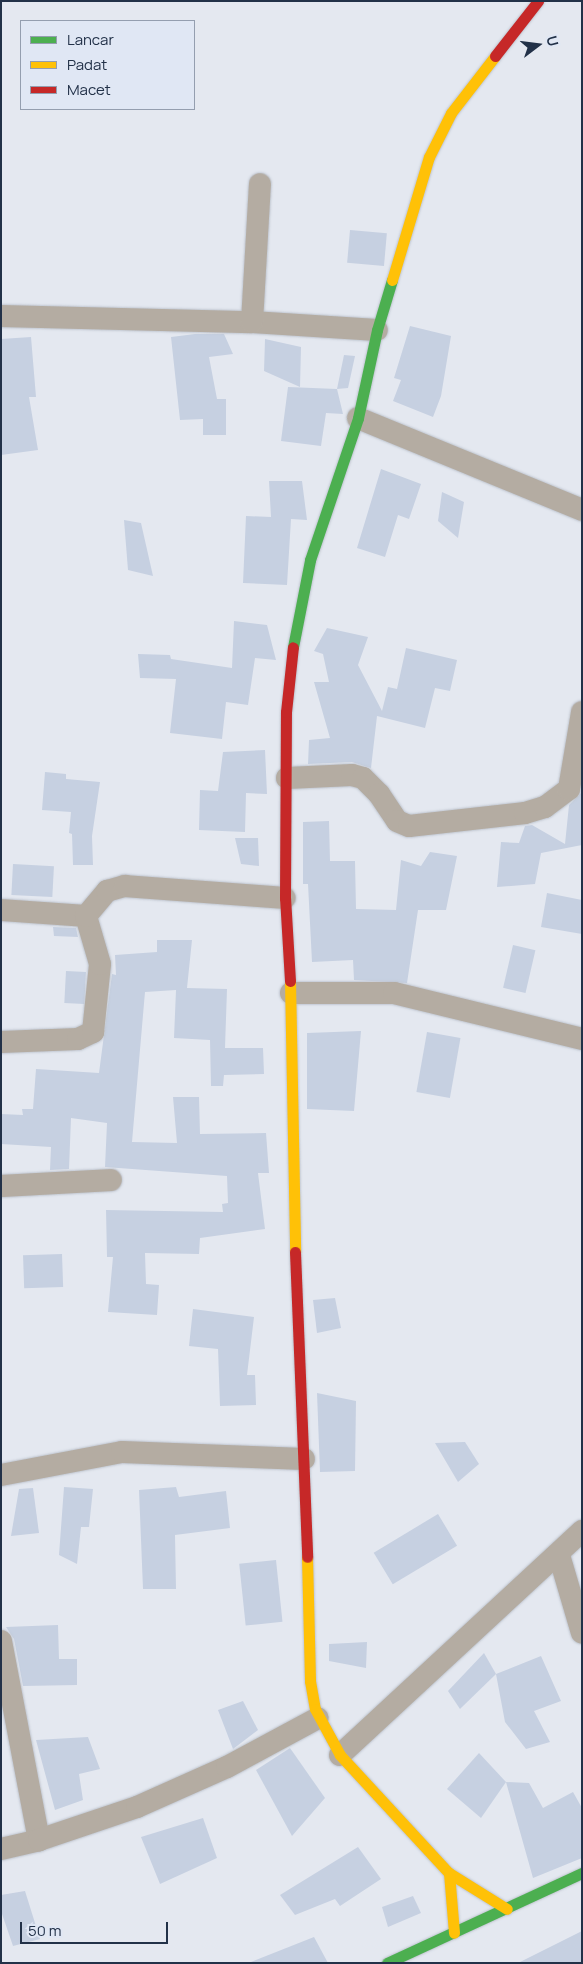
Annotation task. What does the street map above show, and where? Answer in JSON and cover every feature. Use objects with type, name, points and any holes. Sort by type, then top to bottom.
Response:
[{"type":"street","points":[[507,1908],[449,1873],[340,1754],[318,1718],[310,1681],[304,1459],[291,1148],[291,993],[285,898],[286,712],[294,634],[310,560],[358,418],[377,330],[439,133],[538,1]]},
{"type":"street","points":[[252,322],[260,184]]},
{"type":"street","points":[[1,316],[252,322],[377,330]]},
{"type":"street","points":[[358,418],[582,510]]},
{"type":"street","points":[[287,778],[352,775],[363,778],[379,794],[397,822],[408,826],[526,813],[545,807],[569,790],[582,712]]},
{"type":"street","points":[[86,916],[107,891],[119,886],[285,898]]},
{"type":"street","points":[[1,910],[86,916]]},
{"type":"street","points":[[1,1042],[78,1039],[93,1032],[100,964],[86,916]]},
{"type":"street","points":[[291,993],[394,993],[582,1039]]},
{"type":"street","points":[[1,1186],[111,1180]]},
{"type":"street","points":[[1,1475],[122,1452],[304,1459]]},
{"type":"street","points":[[340,1754],[582,1531]]},
{"type":"street","points":[[559,1554],[582,1634]]},
{"type":"street","points":[[1,1641],[39,1840]]},
{"type":"street","points":[[1,1849],[39,1840],[137,1808],[226,1766],[318,1718]]},
{"type":"street","points":[[449,1873],[454,1933]]},
{"type":"street","points":[[387,1963],[582,1873]]},
{"type":"building","points":[[350,230],[387,233],[384,266],[347,263]]},
{"type":"building","points":[[410,326],[451,336],[441,396],[433,417],[393,401],[401,380],[394,378]]},
{"type":"building","points":[[195,334],[224,334],[233,354],[209,357],[217,399],[226,399],[226,435],[203,435],[203,419],[180,420],[171,337]]},
{"type":"building","points":[[31,337],[36,397],[29,397],[38,450],[1,455],[1,339]]},
{"type":"building","points":[[265,339],[301,347],[300,387],[264,371]]},
{"type":"building","points":[[344,355],[355,356],[348,388],[337,389]]},
{"type":"building","points":[[288,387],[337,389],[343,414],[326,413],[321,446],[281,441]]},
{"type":"building","points":[[381,469],[421,484],[409,519],[398,515],[385,557],[357,548]]},
{"type":"building","points":[[269,481],[302,481],[307,520],[291,519],[287,585],[243,583],[246,516],[271,517]]},
{"type":"building","points":[[442,492],[464,502],[458,538],[438,521]]},
{"type":"building","points":[[124,520],[141,523],[153,576],[128,570]]},
{"type":"building","points":[[234,621],[267,625],[276,660],[255,658],[248,705],[226,702],[222,739],[170,733],[176,679],[140,678],[138,654],[170,655],[171,659],[232,668]]},
{"type":"building","points":[[327,628],[368,637],[358,665],[382,711],[388,687],[397,689],[406,648],[457,660],[450,691],[435,688],[425,728],[377,716],[371,768],[352,762],[308,764],[309,740],[330,738],[314,682],[329,682],[323,654],[314,651]]},
{"type":"building","points":[[265,750],[267,794],[246,793],[245,832],[199,830],[200,790],[218,791],[223,752]]},
{"type":"building","points":[[45,772],[66,774],[66,779],[100,782],[92,836],[93,865],[73,865],[72,834],[69,833],[71,812],[42,810]]},
{"type":"building","points":[[582,792],[582,845],[541,853],[535,884],[497,887],[501,842],[519,843],[525,826],[532,825],[565,844],[569,805]]},
{"type":"building","points":[[329,821],[330,861],[355,861],[356,909],[396,910],[401,860],[421,866],[430,852],[457,856],[446,910],[418,910],[407,983],[354,980],[353,960],[312,962],[308,884],[303,884],[303,822]]},
{"type":"building","points":[[235,838],[258,838],[259,866],[241,864]]},
{"type":"building","points":[[13,864],[54,866],[52,897],[11,895]]},
{"type":"building","points":[[547,893],[582,900],[582,934],[541,927]]},
{"type":"building","points":[[53,927],[76,928],[78,937],[54,936]]},
{"type":"building","points":[[157,940],[192,940],[187,988],[227,989],[225,1048],[263,1048],[264,1074],[224,1075],[223,1086],[211,1086],[210,1040],[174,1038],[176,990],[145,992],[132,1142],[177,1143],[173,1097],[199,1097],[200,1134],[266,1133],[269,1173],[258,1173],[265,1229],[200,1238],[199,1254],[145,1253],[146,1284],[159,1285],[157,1315],[108,1312],[113,1257],[107,1257],[106,1210],[223,1212],[222,1204],[228,1203],[227,1176],[105,1167],[107,1123],[71,1118],[69,1169],[50,1170],[51,1147],[1,1144],[1,1114],[23,1115],[22,1109],[33,1109],[36,1069],[99,1073],[112,974],[116,975],[115,955],[157,952]]},
{"type":"building","points":[[513,945],[535,950],[526,993],[503,988]]},
{"type":"building","points":[[66,971],[86,972],[84,1004],[64,1003]]},
{"type":"building","points":[[361,1031],[354,1111],[307,1109],[307,1033]]},
{"type":"building","points":[[427,1032],[460,1038],[450,1098],[416,1092]]},
{"type":"building","points":[[62,1254],[63,1287],[24,1288],[23,1255]]},
{"type":"building","points":[[335,1298],[341,1328],[317,1333],[313,1300]]},
{"type":"building","points":[[193,1309],[254,1317],[247,1375],[255,1375],[256,1405],[220,1406],[218,1349],[189,1346]]},
{"type":"building","points":[[317,1393],[356,1401],[355,1471],[320,1472]]},
{"type":"building","points":[[465,1442],[479,1464],[458,1482],[435,1443]]},
{"type":"building","points":[[64,1487],[93,1489],[89,1527],[81,1527],[77,1564],[59,1555]]},
{"type":"building","points":[[176,1487],[179,1497],[226,1491],[230,1528],[175,1535],[176,1589],[143,1589],[139,1490]]},
{"type":"building","points":[[33,1488],[39,1533],[11,1536],[19,1489]]},
{"type":"building","points":[[438,1514],[457,1546],[393,1584],[374,1553]]},
{"type":"building","points":[[276,1560],[282,1622],[246,1626],[239,1564]]},
{"type":"building","points":[[58,1625],[59,1659],[77,1659],[77,1685],[23,1686],[14,1639],[6,1627]]},
{"type":"building","points":[[367,1642],[366,1668],[329,1661],[329,1644]]},
{"type":"building","points":[[484,1653],[496,1674],[460,1709],[448,1691]]},
{"type":"building","points":[[541,1656],[561,1701],[534,1711],[550,1742],[526,1749],[505,1722],[496,1674]]},
{"type":"building","points":[[243,1701],[258,1730],[233,1749],[218,1710]]},
{"type":"building","points":[[88,1737],[100,1769],[79,1774],[83,1800],[55,1810],[36,1740]]},
{"type":"building","points":[[290,1748],[325,1798],[292,1836],[256,1770]]},
{"type":"building","points":[[479,1753],[506,1782],[481,1818],[447,1789]]},
{"type":"building","points":[[506,1782],[529,1783],[543,1808],[573,1792],[582,1808],[582,1858],[533,1878]]},
{"type":"building","points":[[203,1818],[217,1858],[160,1884],[141,1837]]},
{"type":"building","points":[[358,1847],[381,1879],[340,1906],[335,1899],[295,1915],[280,1895]]},
{"type":"building","points":[[25,1891],[40,1939],[13,1946],[1,1911],[1,1895]]},
{"type":"building","points":[[413,1896],[421,1913],[388,1927],[382,1907]]},
{"type":"building","points":[[582,1931],[582,1963],[518,1963]]},
{"type":"building","points":[[314,1937],[328,1963],[251,1963],[251,1962]]},
{"type":"traffic: fast","points":[[293,647],[310,560],[358,418],[377,330],[392,280]]},
{"type":"traffic: fast","points":[[387,1963],[582,1873]]},
{"type":"traffic: slow","points":[[392,280],[429,157],[451,113],[495,56]]},
{"type":"traffic: slow","points":[[290,981],[295,1252]]},
{"type":"traffic: slow","points":[[307,1557],[310,1681],[315,1709],[340,1755],[449,1873],[507,1909]]},
{"type":"traffic: slow","points":[[449,1873],[454,1933]]},
{"type":"traffic: jam","points":[[495,56],[538,1]]},
{"type":"traffic: jam","points":[[290,981],[285,898],[286,712],[293,647]]},
{"type":"traffic: jam","points":[[295,1252],[307,1557]]}]
